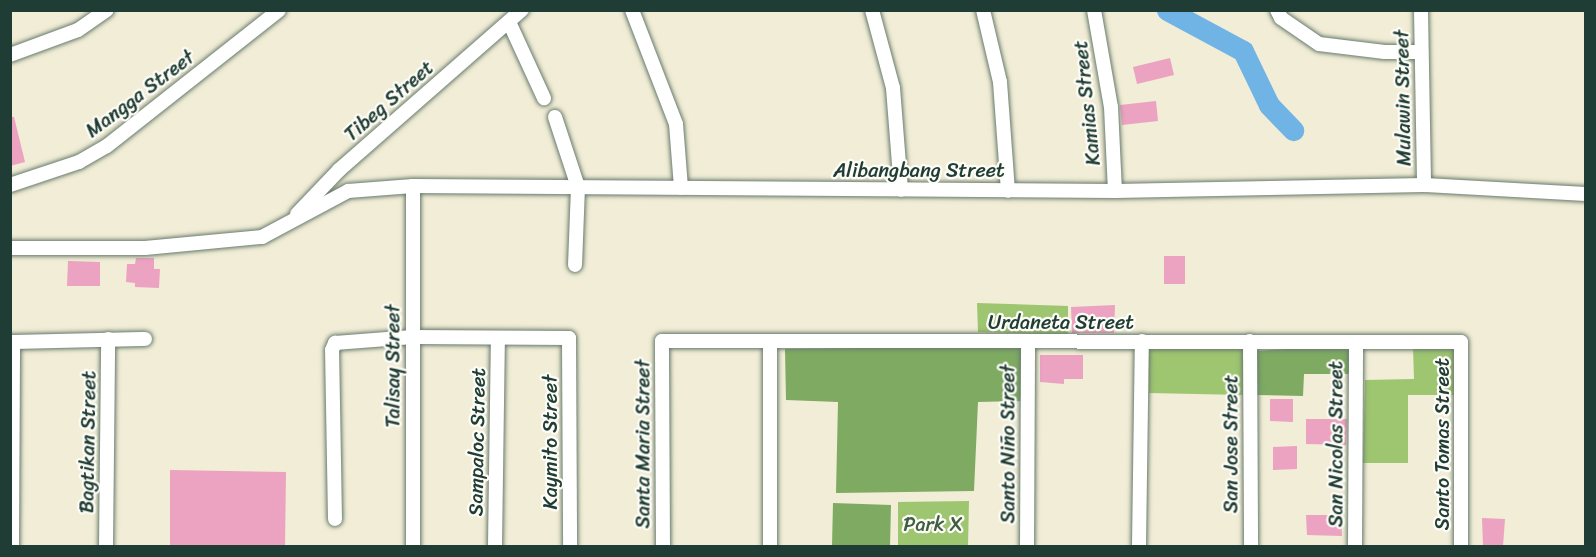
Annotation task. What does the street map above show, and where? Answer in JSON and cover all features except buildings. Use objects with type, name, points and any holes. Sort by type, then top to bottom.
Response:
[{"type":"street","points":[[10,55],[78,30],[107,10]]},
{"type":"street","name":"Mangga Street","points":[[10,185],[79,162],[107,146],[279,10]]},
{"type":"street","name":"Tibeg Street","points":[[287,225],[339,170],[522,10]]},
{"type":"street","points":[[632,10],[676,124],[681,188]]},
{"type":"street","points":[[872,10],[893,88],[902,190]]},
{"type":"street","points":[[983,10],[1000,82],[1008,190]]},
{"type":"street","name":"Kamias Street","points":[[1094,10],[1110,108],[1114,192]]},
{"type":"street","points":[[1277,10],[1281,18],[1319,44],[1385,52],[1421,52]]},
{"type":"street","name":"Mulawin Street","points":[[1421,10],[1424,185]]},
{"type":"street","points":[[509,22],[544,98]]},
{"type":"street","points":[[555,117],[578,187],[575,265]]},
{"type":"street","name":"Alibangbang Street","points":[[10,248],[145,248],[262,237],[348,191],[412,186],[1114,192],[1424,185],[1586,195]]},
{"type":"street","name":"Talisay Street","points":[[412,186],[412,546]]},
{"type":"street","points":[[335,519],[332,350],[335,343],[412,337],[498,338]]},
{"type":"street","name":"Kaymito Street","points":[[498,338],[569,338],[570,546]]},
{"type":"street","name":"Sampaloc Street","points":[[495,546],[498,338]]},
{"type":"street","name":"Bagtikan Street","points":[[106,546],[108,339]]},
{"type":"street","points":[[12,546],[12,342],[145,339]]},
{"type":"street","name":"Urdaneta Street","points":[[662,341],[1461,342]]},
{"type":"street","name":"Santa Maria Street","points":[[662,341],[663,546]]},
{"type":"street","points":[[770,341],[770,546]]},
{"type":"street","name":"Santo Niño Street","points":[[1027,546],[1028,341]]},
{"type":"street","points":[[1139,546],[1143,341]]},
{"type":"street","name":"San Jose Street","points":[[1250,341],[1251,546]]},
{"type":"street","name":"San Nicolas Street","points":[[1355,546],[1356,342]]},
{"type":"street","name":"Santo Tomas Street","points":[[1461,342],[1461,546]]},
{"type":"green space","points":[[977,303],[1068,306],[1068,335],[978,332]]},
{"type":"green space","points":[[1353,345],[1352,374],[1304,374],[1303,396],[1255,395],[1255,351]]},
{"type":"green space","points":[[1025,346],[1023,401],[978,402],[974,491],[836,493],[838,402],[786,400],[785,349]]},
{"type":"green space","points":[[1147,346],[1243,347],[1243,395],[1149,393]]},
{"type":"green space","points":[[1457,346],[1457,395],[1408,395],[1408,463],[1363,463],[1365,380],[1414,379],[1413,348]]},
{"type":"green space","name":"Park X","points":[[969,501],[968,546],[898,546],[898,502]]},
{"type":"green space","points":[[833,503],[891,505],[890,546],[832,546]]},
{"type":"waterway","points":[[1167,10],[1243,51],[1269,105],[1293,130]]}]
